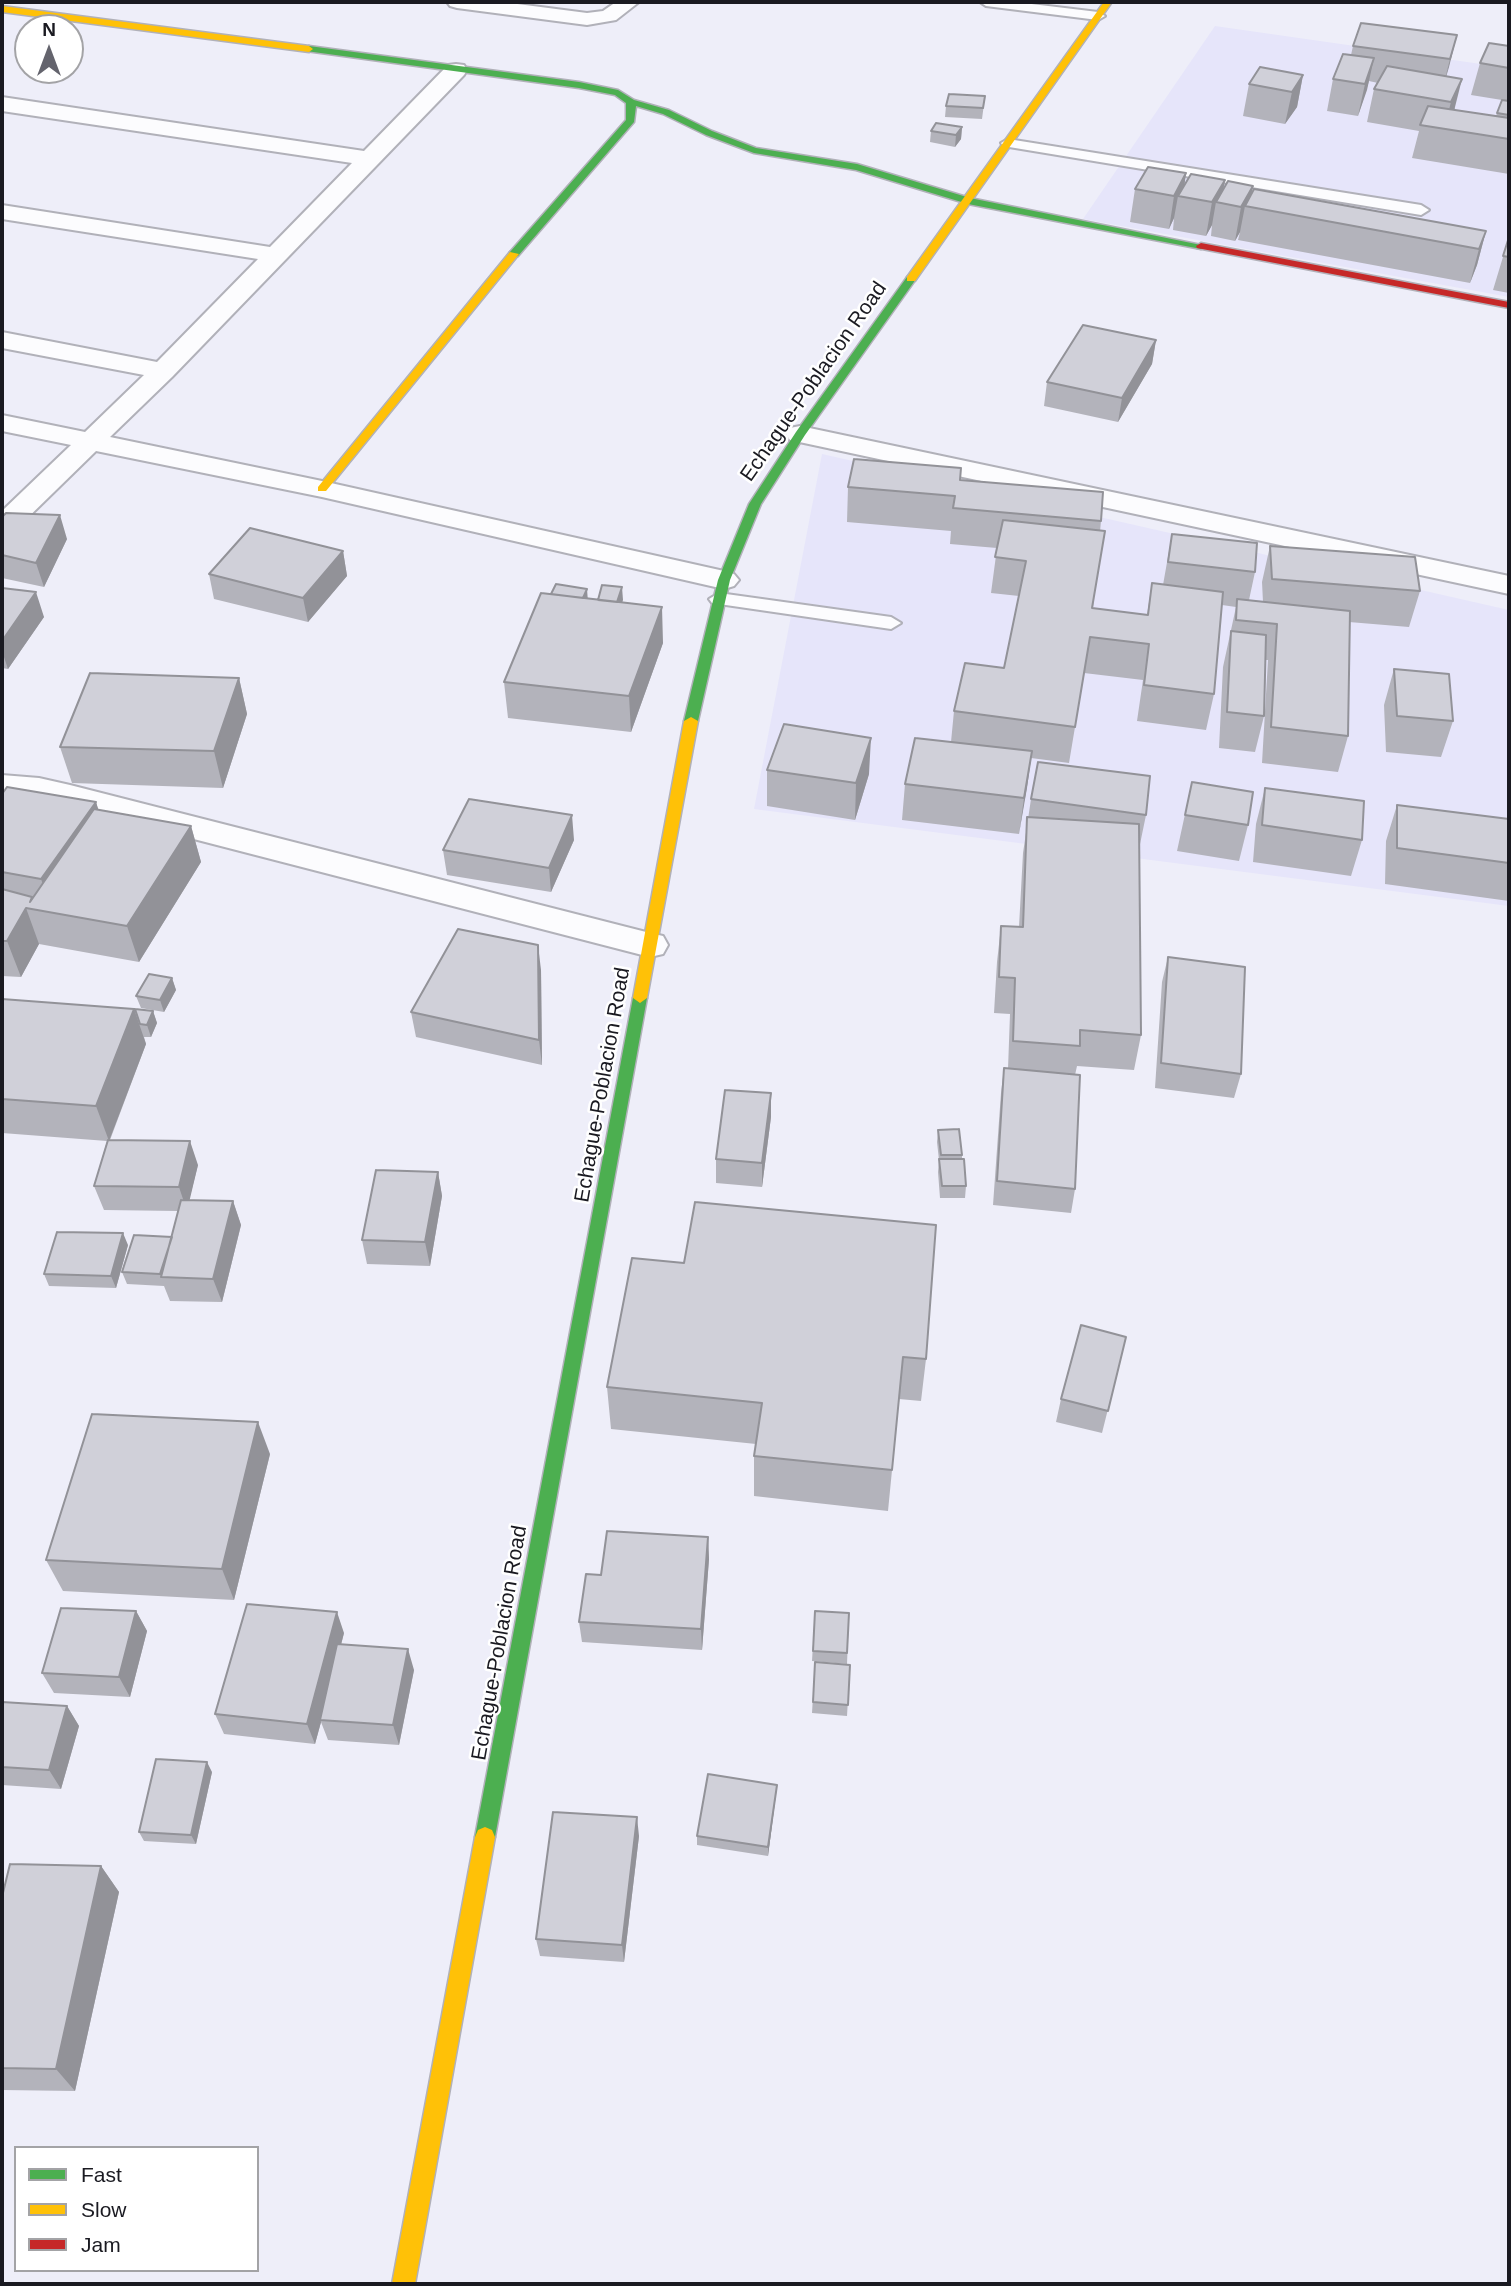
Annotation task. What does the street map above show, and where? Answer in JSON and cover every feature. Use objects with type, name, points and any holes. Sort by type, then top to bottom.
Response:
[{"type":"street","points":[[457,2],[587,19],[609,16],[629,2]]},
{"type":"street","name":"Echague-Poblacion Road","points":[[403,2284],[696,693],[722,590],[755,504],[800,434],[1108,2]]},
{"type":"street","points":[[2,9],[579,85],[618,93],[631,102],[666,112],[709,133],[754,150],[857,167],[968,201],[1509,304]]},
{"type":"street","points":[[2,527],[88,440],[163,370],[456,70]]},
{"type":"street","points":[[322,489],[489,282],[631,120],[631,102]]},
{"type":"street","points":[[2,104],[371,159]]},
{"type":"street","points":[[2,212],[276,255]]},
{"type":"street","points":[[2,340],[163,370]]},
{"type":"street","points":[[2,423],[322,489],[722,590]]},
{"type":"street","points":[[800,434],[1509,585]]},
{"type":"street","points":[[2,786],[39,789],[70,796],[650,945]]},
{"type":"lane","points":[[986,2],[1098,16]]},
{"type":"lane","points":[[1008,144],[1421,210]]},
{"type":"lane","points":[[722,590],[891,623]]},
{"type":"shaded area","points":[[1215,26],[1509,68],[1509,297],[1083,219]]},
{"type":"shaded area","points":[[822,454],[1509,610],[1509,906],[754,809]]},
{"type":"building","points":[[1361,23],[1457,35],[1450,59],[1353,46]]},
{"type":"building","points":[[1489,43],[1509,46],[1509,68],[1480,63]]},
{"type":"building","points":[[1343,54],[1374,58],[1365,84],[1333,79]]},
{"type":"building","points":[[1387,66],[1462,79],[1451,102],[1374,89]]},
{"type":"building","points":[[1260,67],[1303,75],[1292,92],[1249,84]]},
{"type":"building","points":[[949,94],[985,96],[983,108],[946,106]]},
{"type":"building","points":[[1502,100],[1509,101],[1509,115],[1497,113]]},
{"type":"building","points":[[1428,106],[1509,118],[1509,139],[1420,125]]},
{"type":"building","points":[[936,123],[962,127],[956,135],[931,131]]},
{"type":"building","points":[[1148,167],[1186,173],[1174,196],[1135,189]]},
{"type":"building","points":[[1191,174],[1225,180],[1212,202],[1178,196]]},
{"type":"building","points":[[1228,181],[1253,186],[1241,207],[1216,202]]},
{"type":"building","points":[[1254,189],[1486,231],[1479,249],[1245,206]]},
{"type":"building","points":[[1509,237],[1509,257],[1503,256]]},
{"type":"building","points":[[1083,325],[1156,340],[1122,398],[1047,382]]},
{"type":"building","points":[[854,459],[961,468],[960,480],[1103,492],[1101,521],[953,508],[955,496],[848,487]]},
{"type":"building","points":[[6,513],[60,515],[36,563],[2,555],[2,517]]},
{"type":"building","points":[[1003,520],[1105,531],[1092,608],[1148,615],[1152,583],[1223,592],[1214,694],[1144,685],[1149,644],[1090,637],[1075,727],[954,711],[965,663],[1004,668],[1026,561],[995,557]]},
{"type":"building","points":[[250,528],[343,551],[303,598],[209,574]]},
{"type":"building","points":[[1172,534],[1257,543],[1255,572],[1168,562]]},
{"type":"building","points":[[1270,546],[1415,557],[1420,591],[1272,579]]},
{"type":"building","points":[[556,584],[587,589],[583,598],[551,594]]},
{"type":"building","points":[[602,585],[622,587],[617,602],[598,600]]},
{"type":"building","points":[[2,588],[36,592],[2,641]]},
{"type":"building","points":[[541,593],[662,607],[629,696],[504,682]]},
{"type":"building","points":[[1237,599],[1350,611],[1348,736],[1271,727],[1277,624],[1236,620]]},
{"type":"building","points":[[1231,631],[1266,635],[1264,716],[1227,712]]},
{"type":"building","points":[[1394,669],[1449,674],[1453,721],[1397,716]]},
{"type":"building","points":[[90,673],[239,678],[214,751],[60,747]]},
{"type":"building","points":[[784,724],[871,738],[856,783],[767,770]]},
{"type":"building","points":[[915,738],[1032,751],[1024,798],[905,784]]},
{"type":"building","points":[[1038,762],[1150,776],[1146,815],[1031,799]]},
{"type":"building","points":[[1192,782],[1253,792],[1248,825],[1185,815]]},
{"type":"building","points":[[7,787],[96,802],[41,879],[2,872],[2,794]]},
{"type":"building","points":[[1265,788],[1364,801],[1362,840],[1262,825]]},
{"type":"building","points":[[469,799],[572,815],[549,868],[443,850]]},
{"type":"building","points":[[1397,805],[1509,819],[1509,863],[1397,848]]},
{"type":"building","points":[[94,809],[191,826],[127,926],[26,908],[7,941],[2,941],[2,889],[32,897],[30,902]]},
{"type":"building","points":[[1027,817],[1139,824],[1141,1035],[1080,1030],[1080,1046],[1013,1041],[1015,978],[999,977],[1001,926],[1023,927]]},
{"type":"building","points":[[458,929],[538,945],[539,1040],[411,1012]]},
{"type":"building","points":[[1168,957],[1245,967],[1241,1074],[1161,1063]]},
{"type":"building","points":[[149,974],[172,978],[160,1000],[136,996]]},
{"type":"building","points":[[2,999],[134,1009],[96,1106],[2,1099]]},
{"type":"building","points":[[135,1009],[153,1011],[147,1025],[140,1024]]},
{"type":"building","points":[[1004,1068],[1080,1075],[1075,1189],[997,1181]]},
{"type":"building","points":[[725,1090],[771,1093],[762,1163],[716,1159]]},
{"type":"building","points":[[959,1129],[962,1155],[941,1155],[938,1130]]},
{"type":"building","points":[[108,1140],[190,1141],[179,1187],[94,1186]]},
{"type":"building","points":[[939,1159],[964,1159],[966,1186],[942,1186]]},
{"type":"building","points":[[376,1170],[438,1172],[425,1242],[362,1240]]},
{"type":"building","points":[[181,1200],[233,1201],[213,1279],[161,1277]]},
{"type":"building","points":[[695,1202],[936,1225],[926,1359],[903,1357],[892,1470],[754,1456],[762,1403],[607,1387],[632,1258],[684,1263]]},
{"type":"building","points":[[57,1232],[123,1233],[111,1276],[44,1274]]},
{"type":"building","points":[[134,1235],[172,1237],[160,1274],[122,1272]]},
{"type":"building","points":[[1081,1325],[1126,1337],[1108,1411],[1061,1399]]},
{"type":"building","points":[[92,1414],[258,1422],[222,1569],[46,1560]]},
{"type":"building","points":[[607,1531],[708,1537],[701,1629],[579,1622],[586,1574],[601,1575]]},
{"type":"building","points":[[247,1604],[337,1612],[307,1724],[215,1714]]},
{"type":"building","points":[[61,1608],[136,1611],[119,1677],[42,1673]]},
{"type":"building","points":[[815,1611],[849,1613],[847,1653],[813,1651]]},
{"type":"building","points":[[337,1644],[408,1649],[393,1725],[320,1720]]},
{"type":"building","points":[[815,1662],[850,1665],[848,1705],[813,1702]]},
{"type":"building","points":[[2,1702],[67,1706],[49,1770],[2,1767]]},
{"type":"building","points":[[156,1759],[207,1762],[191,1835],[139,1832]]},
{"type":"building","points":[[708,1774],[777,1785],[768,1847],[697,1836]]},
{"type":"building","points":[[553,1812],[637,1817],[622,1945],[536,1939]]},
{"type":"building","points":[[10,1864],[101,1866],[56,2069],[2,2068],[2,1897]]},
{"type":"traffic: fast","points":[[309,49],[579,85],[618,93],[631,102],[631,120],[514,254]]},
{"type":"traffic: fast","points":[[631,102],[666,112],[709,133],[754,150],[857,167],[968,201],[1201,246]]},
{"type":"traffic: fast","points":[[691,721],[724,580],[755,504],[800,434],[911,279]]},
{"type":"traffic: fast","points":[[485,1837],[640,998]]},
{"type":"traffic: slow","points":[[911,279],[1108,2]]},
{"type":"traffic: slow","points":[[2,9],[309,49]]},
{"type":"traffic: slow","points":[[322,489],[514,254]]},
{"type":"traffic: slow","points":[[640,998],[691,721]]},
{"type":"traffic: slow","points":[[403,2284],[485,1837]]},
{"type":"traffic: jam","points":[[1201,246],[1509,305]]}]
